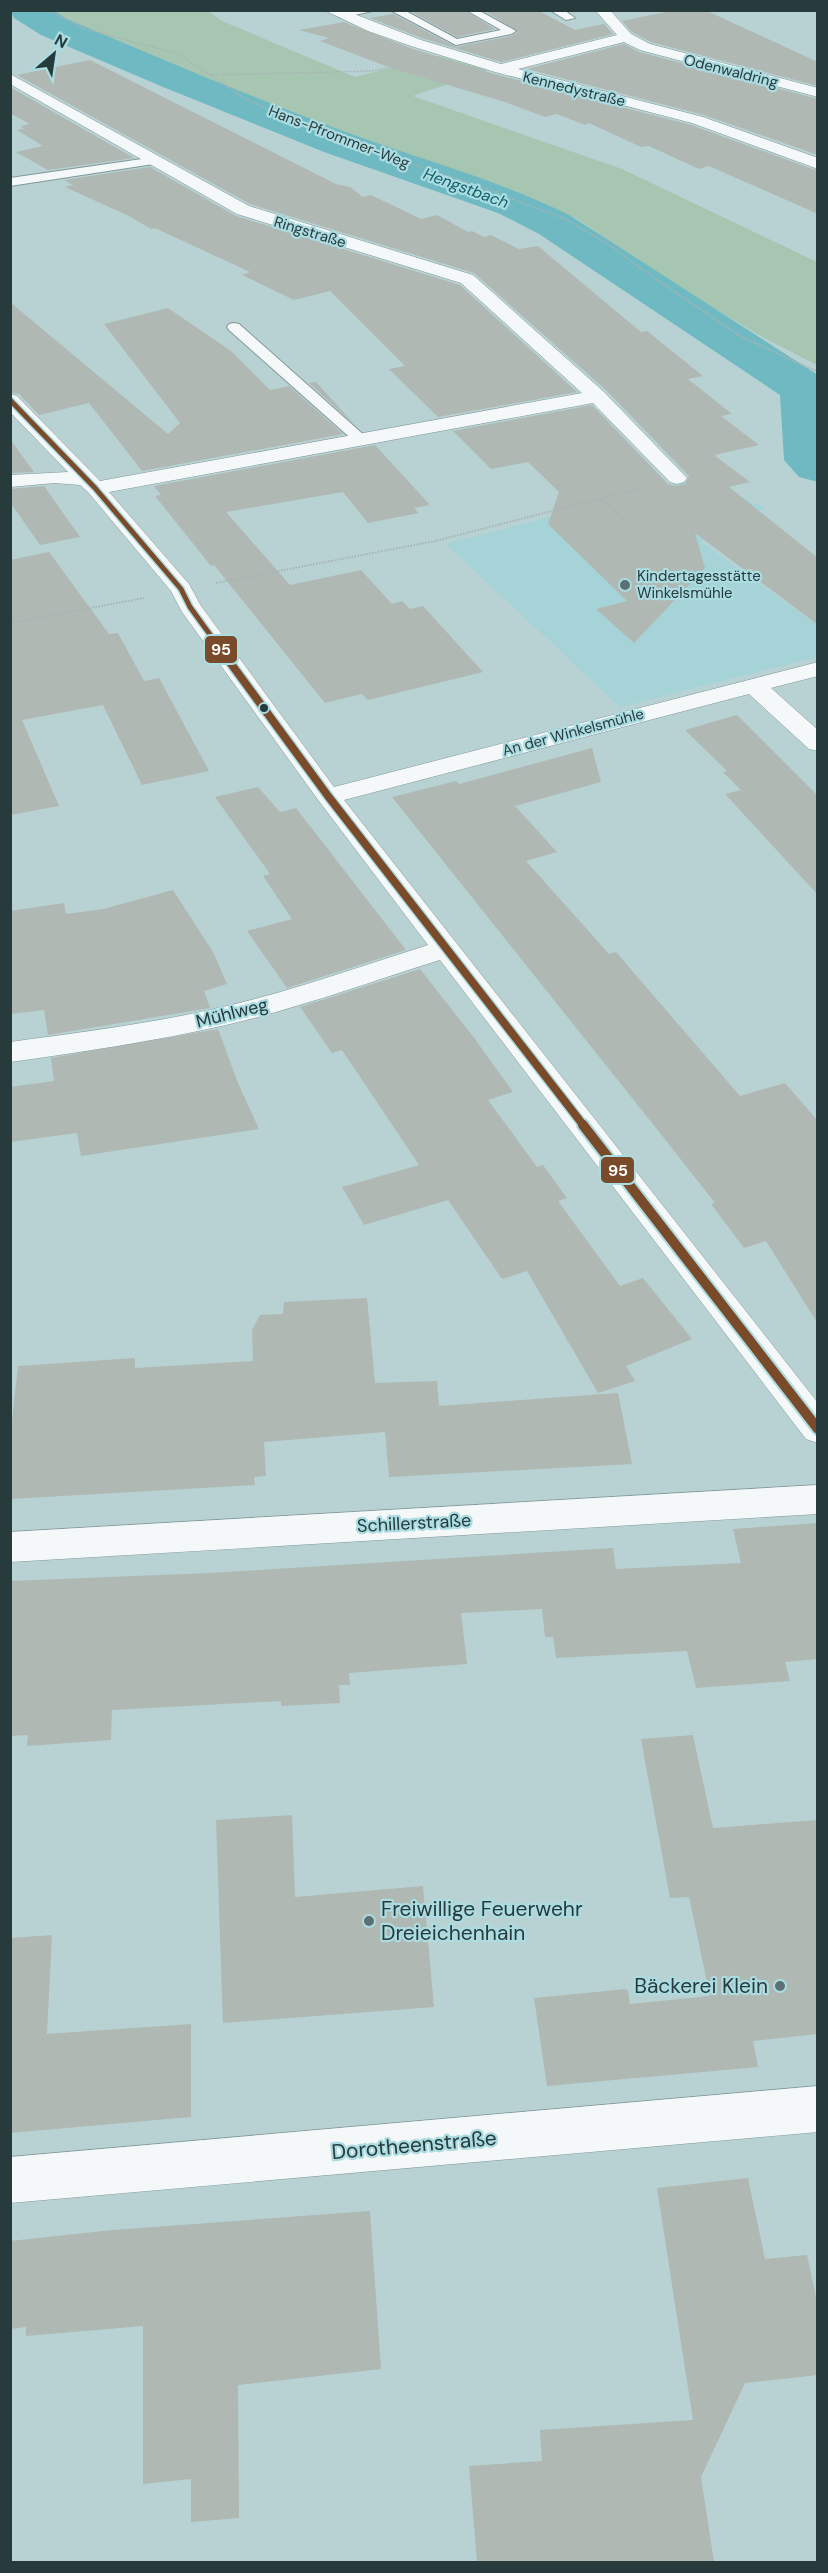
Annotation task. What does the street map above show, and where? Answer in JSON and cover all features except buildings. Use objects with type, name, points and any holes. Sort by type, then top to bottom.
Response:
[{"type":"street","name":"Odenwaldring","points":[[602,10],[626,37],[645,47],[818,93]]},
{"type":"street","name":"Kennedystraße","points":[[336,13],[444,53],[498,69],[706,122],[818,164]]},
{"type":"street","points":[[498,69],[626,37]]},
{"type":"street","name":"Odenwaldring","points":[[536,79],[645,47]]},
{"type":"street","name":"Ringstraße","points":[[10,78],[227,202],[253,214],[467,279],[597,396],[677,478]]},
{"type":"street","points":[[10,482],[55,477],[90,483],[360,439],[597,396]]},
{"type":"street","points":[[10,400],[90,483],[181,590],[190,608],[328,796],[818,1429]]},
{"type":"street","name":"An der Winkelsmühle","points":[[328,796],[818,669]]},
{"type":"street","points":[[753,685],[818,744]]},
{"type":"street","name":"Mühlweg","points":[[10,1052],[114,1037],[228,1015],[447,948]]},
{"type":"street","name":"Schillerstraße","points":[[10,1547],[818,1499]]},
{"type":"street","name":"Dorotheenstraße","points":[[10,2180],[818,2109]]},
{"type":"lane","points":[[336,13],[372,10]]},
{"type":"lane","points":[[395,10],[456,42],[511,31],[472,11]]},
{"type":"lane","points":[[555,10],[570,18]]},
{"type":"lane","points":[[10,182],[156,161]]},
{"type":"lane","points":[[234,327],[360,439]]},
{"type":"path","name":"Hans-Pfrommer-Weg","points":[[48,10],[85,29],[178,54],[259,106],[338,140],[487,189],[567,219],[608,244],[678,295],[740,336],[818,372]]},
{"type":"path","points":[[209,75],[372,72],[444,53]]},
{"type":"path","points":[[10,622],[435,541],[677,478]]},
{"type":"path","points":[[599,499],[624,519]]},
{"type":"shaded area","name":"Kindertagesstätte Winkelsmühle","points":[[698,478],[765,508],[749,519],[700,541],[817,625],[817,657],[620,707],[446,544]]},
{"type":"green space","points":[[15,11],[208,11],[222,21],[355,77],[438,56],[488,70],[413,96],[622,169],[817,262],[817,365],[762,337],[667,280],[576,218],[518,196],[416,164],[265,105],[248,113],[55,34]]},
{"type":"waterway","name":"Hengstbach","points":[[27,10],[54,27],[177,79],[338,143],[513,204],[555,225],[800,386],[805,393],[811,460],[818,466]]},
{"type":"transit line","name":"95","points":[[10,400],[95,488],[181,589],[190,607],[328,796],[818,1429]]},
{"type":"place","name":"Kindertagesstätte Winkelsmühle","points":[[625,585]]},
{"type":"place","name":"Freiwillige Feuerwehr Dreieichenhain","points":[[369,1921]]},
{"type":"place","name":"Bäckerei Klein","points":[[780,1986]]}]
